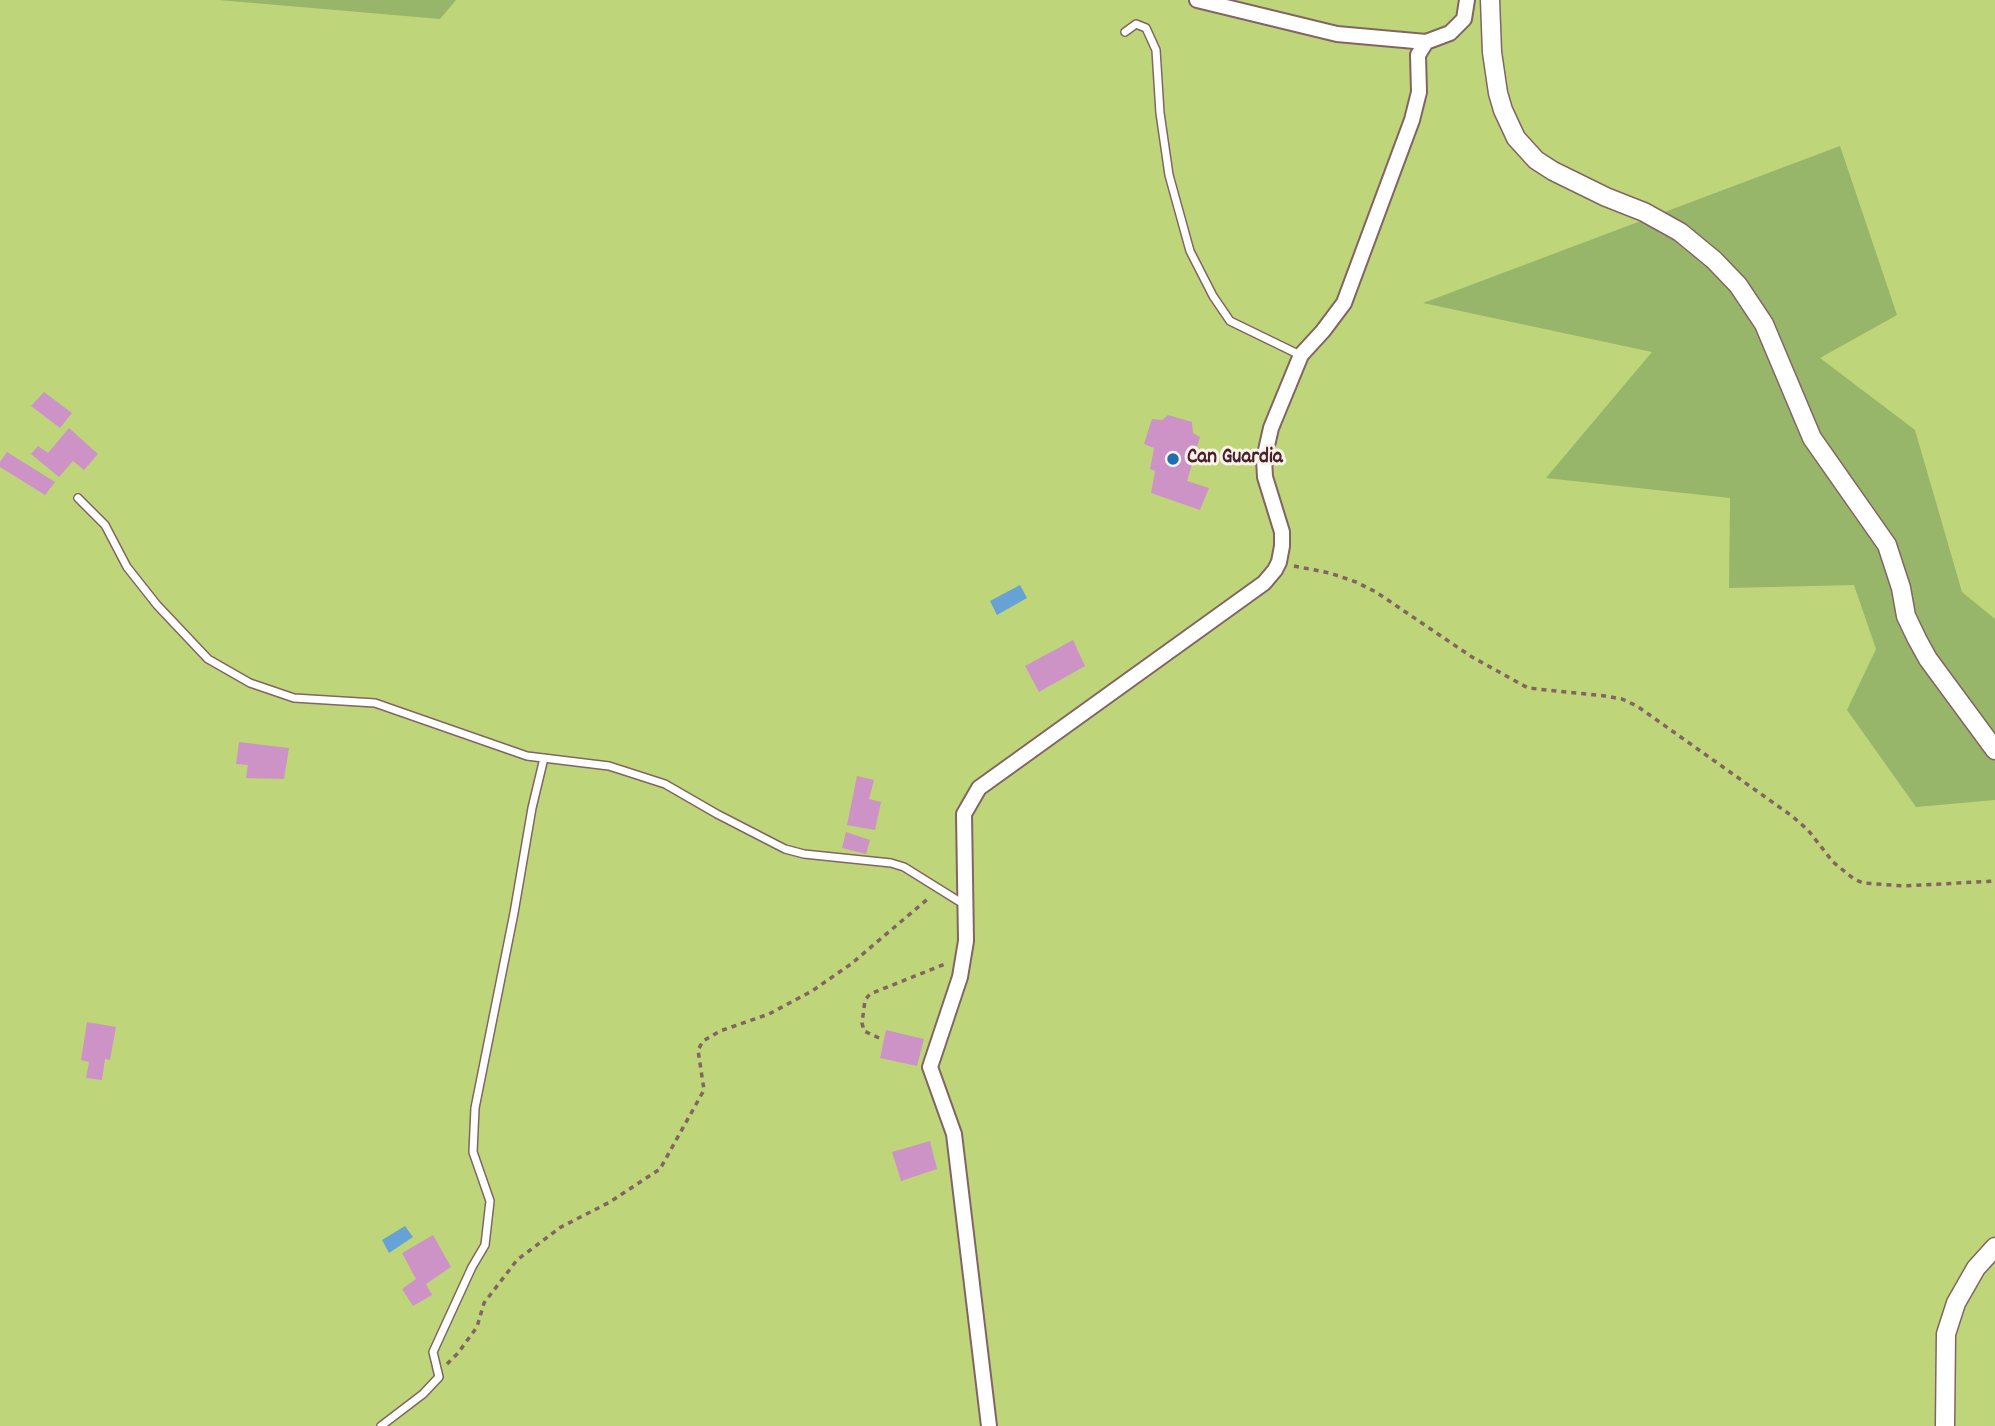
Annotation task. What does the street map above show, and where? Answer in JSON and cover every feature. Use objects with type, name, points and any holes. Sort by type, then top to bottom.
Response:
[{"type":"street","points":[[1198,0],[1337,34],[1426,42],[1450,33],[1464,19],[1468,0]]},
{"type":"street","points":[[1490,0],[1492,52],[1498,93],[1517,138],[1536,160],[1553,171],[1644,212],[1680,232],[1714,260],[1738,285],[1763,324],[1812,438],[1886,545],[1901,588],[1906,616],[1916,639],[1995,750]]},
{"type":"street","points":[[989,1426],[954,1134],[930,1067],[960,977],[964,951],[964,814],[979,788],[1264,583],[1279,562],[1282,532],[1265,477],[1264,459],[1271,428],[1301,355],[1344,303],[1412,120],[1419,92],[1418,55],[1426,42]]},
{"type":"street","points":[[1945,1426],[1946,1334],[1956,1303],[1976,1268],[1995,1247]]},
{"type":"lane","points":[[1125,32],[1136,24],[1146,28],[1156,50],[1160,113],[1169,175],[1190,251],[1213,296],[1230,321],[1301,355]]},
{"type":"lane","points":[[78,498],[105,525],[127,567],[157,605],[208,659],[250,683],[294,698],[375,703],[527,757],[609,766],[665,783],[717,814],[785,849],[904,867],[965,905]]},
{"type":"lane","points":[[381,1426],[423,1394],[439,1377],[433,1352],[485,1245],[490,1201],[473,1152],[475,1108],[514,913],[531,808],[544,758]]},
{"type":"path","points":[[1279,562],[1330,573],[1356,582],[1404,610],[1472,657],[1528,688],[1605,696],[1637,705],[1792,816],[1808,830],[1843,872],[1863,883],[1904,886],[1995,881]]},
{"type":"path","points":[[438,1373],[471,1336],[477,1327],[484,1303],[517,1260],[561,1227],[610,1202],[660,1169],[704,1090],[698,1051],[703,1041],[720,1031],[769,1014],[812,991],[851,964],[937,889]]},
{"type":"path","points":[[879,1038],[864,1031],[864,1000],[880,988],[931,971],[964,951]]},
{"type":"green space","points":[[0,0],[1995,0],[1995,1426],[0,1426]]},
{"type":"green space","points":[[219,0],[456,0],[440,19]]},
{"type":"green space","points":[[1840,146],[1897,315],[1820,358],[1915,430],[1962,592],[1995,619],[1995,800],[1916,807],[1847,710],[1876,649],[1854,585],[1729,588],[1730,498],[1546,478],[1652,352],[1423,303]]},
{"type":"water","points":[[1020,585],[1027,598],[997,615],[990,601]]},
{"type":"water","points":[[405,1226],[413,1237],[389,1253],[382,1240]]},
{"type":"building","points":[[44,392],[72,413],[60,428],[31,406]]},
{"type":"building","name":"Can Guardia","points":[[1168,415],[1192,422],[1193,433],[1200,437],[1187,481],[1209,488],[1200,510],[1151,493],[1155,471],[1150,469],[1154,448],[1144,444],[1152,419],[1162,420]]},
{"type":"building","points":[[69,428],[98,454],[84,470],[73,461],[59,477],[31,454],[38,446],[48,453]]},
{"type":"building","points":[[7,452],[55,482],[45,495],[0,467],[0,462]]},
{"type":"building","points":[[1073,640],[1085,666],[1039,692],[1025,666]]},
{"type":"building","points":[[239,742],[289,748],[284,779],[246,778],[248,765],[236,764]]},
{"type":"building","points":[[857,776],[874,780],[869,799],[881,802],[875,830],[847,825]]},
{"type":"building","points":[[846,832],[870,840],[866,854],[842,848]]},
{"type":"building","points":[[87,1022],[116,1027],[110,1060],[105,1059],[102,1080],[86,1078],[89,1062],[81,1060]]},
{"type":"building","points":[[886,1030],[924,1039],[917,1066],[880,1058]]},
{"type":"building","points":[[930,1141],[937,1169],[901,1181],[892,1152]]},
{"type":"building","points":[[433,1235],[451,1267],[426,1284],[432,1295],[413,1306],[402,1289],[416,1279],[402,1253]]},
{"type":"place","name":"Can Guardia","points":[[1173,459]]}]
